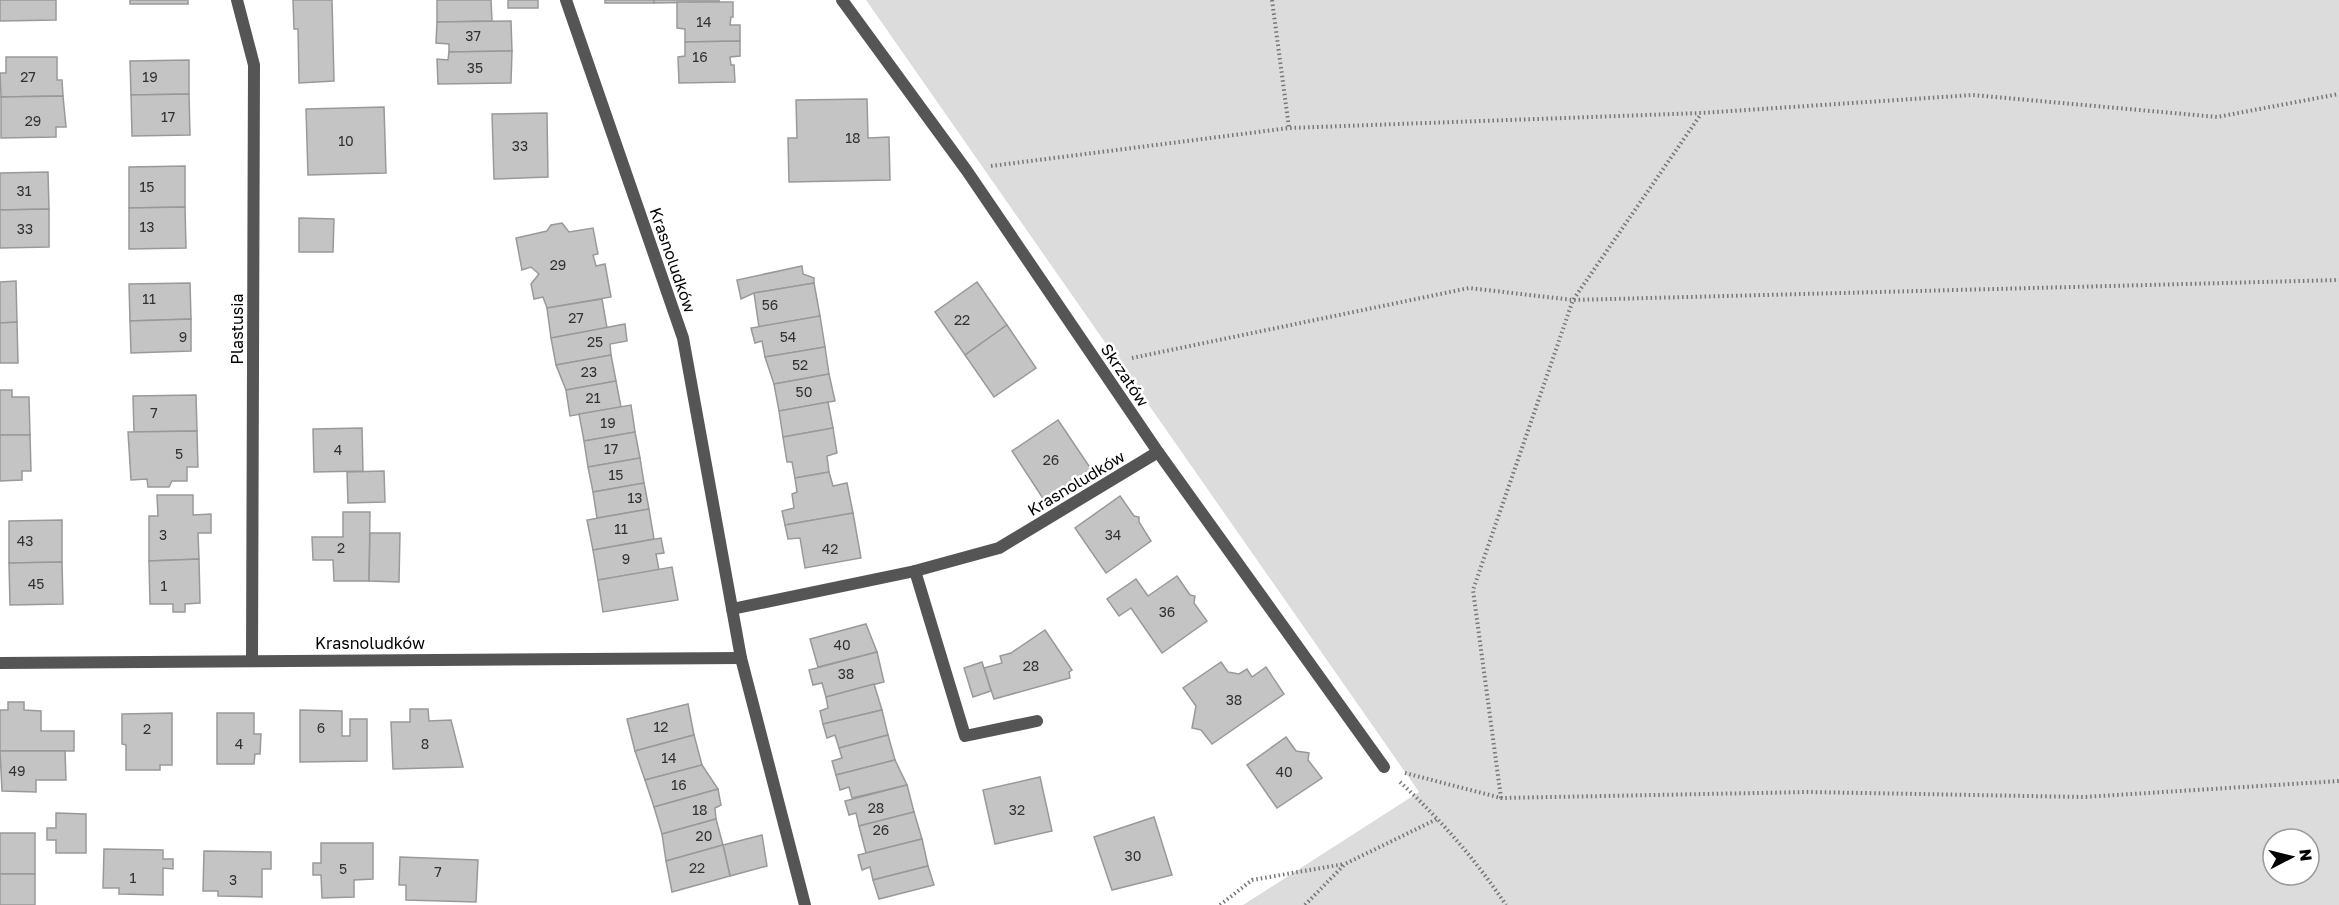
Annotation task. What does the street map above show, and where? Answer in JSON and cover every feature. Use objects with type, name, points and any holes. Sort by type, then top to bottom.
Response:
[{"type":"street","name":"Plastusia","points":[[237,0],[254,65],[252,660]]},
{"type":"street","name":"Krasnoludków","points":[[566,0],[683,338],[741,658],[805,905]]},
{"type":"street","name":"Skrzatów","points":[[842,0],[967,171],[1158,452],[1384,767]]},
{"type":"street","name":"Krasnoludków","points":[[732,609],[915,571],[999,548],[1158,452]]},
{"type":"street","points":[[915,571],[965,736],[1037,721]]},
{"type":"street","name":"Krasnoludków","points":[[0,663],[741,658]]},
{"type":"path","points":[[1272,0],[1289,128]]},
{"type":"path","points":[[967,171],[1017,160],[1289,128],[1701,113],[1973,95],[2217,117],[2339,94]]},
{"type":"path","points":[[1501,798],[1473,590],[1573,300],[1701,113]]},
{"type":"path","points":[[1132,358],[1468,288],[1573,300],[2339,280]]},
{"type":"path","points":[[1384,767],[1501,798],[1808,792],[2084,797],[2339,781]]},
{"type":"path","points":[[1384,767],[1439,818],[1479,864],[1506,905]]},
{"type":"path","points":[[1220,905],[1252,880],[1345,864],[1439,818]]},
{"type":"path","points":[[1305,905],[1345,864]]},
{"type":"shaded area","points":[[866,0],[2339,0],[2339,905],[1243,905],[1419,792]]},
{"type":"building","points":[[0,0],[56,0],[56,20],[0,21]]},
{"type":"building","points":[[130,0],[188,0],[188,4],[130,4]]},
{"type":"building","points":[[293,0],[332,0],[334,81],[299,83],[298,29],[294,29]]},
{"type":"building","points":[[437,0],[491,0],[492,21],[437,22]]},
{"type":"building","points":[[508,0],[538,0],[538,8],[508,8]]},
{"type":"building","points":[[605,0],[654,0],[654,3],[605,3]]},
{"type":"building","points":[[654,0],[719,0],[719,2],[654,3]]},
{"type":"building","points":[[677,2],[733,2],[733,17],[731,17],[730,25],[740,25],[740,41],[685,42],[685,29],[677,28]]},
{"type":"building","points":[[511,21],[512,51],[449,52],[449,44],[436,43],[437,22]]},
{"type":"building","points":[[740,41],[740,56],[730,57],[731,65],[734,65],[735,82],[679,83],[678,57],[685,56],[685,42]]},
{"type":"building","points":[[512,51],[511,83],[438,84],[437,59],[448,60],[449,52]]},
{"type":"building","points":[[6,57],[57,57],[57,80],[62,80],[63,96],[1,97],[0,73],[6,73]]},
{"type":"building","points":[[189,60],[189,94],[131,95],[130,61]]},
{"type":"building","points":[[189,94],[190,135],[132,136],[131,95]]},
{"type":"building","points":[[63,96],[66,127],[56,127],[56,137],[1,138],[1,97]]},
{"type":"building","points":[[867,99],[868,138],[889,137],[890,180],[789,182],[788,138],[797,138],[796,100]]},
{"type":"building","points":[[384,107],[386,173],[308,175],[306,109]]},
{"type":"building","points":[[547,113],[548,177],[494,179],[492,114]]},
{"type":"building","points":[[185,166],[185,207],[129,208],[129,167]]},
{"type":"building","points":[[48,172],[49,209],[0,210],[0,173]]},
{"type":"building","points":[[185,207],[186,248],[129,249],[129,208]]},
{"type":"building","points":[[49,209],[49,247],[0,248],[0,210]]},
{"type":"building","points":[[299,218],[334,219],[333,252],[299,252]]},
{"type":"building","points":[[562,223],[569,232],[593,228],[598,254],[593,255],[596,266],[605,264],[611,297],[547,308],[543,297],[534,299],[531,284],[539,274],[531,267],[522,270],[516,238],[547,231],[551,225]]},
{"type":"building","points":[[802,266],[803,274],[814,278],[814,283],[754,293],[741,299],[737,280]]},
{"type":"building","points":[[16,281],[17,322],[0,323],[0,282]]},
{"type":"building","points":[[977,282],[1007,325],[965,355],[935,312]]},
{"type":"building","points":[[190,283],[191,319],[130,321],[129,284]]},
{"type":"building","points":[[814,283],[820,316],[759,327],[754,293]]},
{"type":"building","points":[[602,299],[607,328],[551,338],[547,308]]},
{"type":"building","points":[[820,316],[825,347],[765,357],[762,341],[755,343],[751,328]]},
{"type":"building","points":[[191,319],[191,351],[131,353],[130,321]]},
{"type":"building","points":[[17,322],[18,363],[0,363],[0,323]]},
{"type":"building","points":[[625,324],[627,341],[610,344],[611,355],[556,365],[551,338]]},
{"type":"building","points":[[1007,325],[1036,368],[994,397],[965,355]]},
{"type":"building","points":[[825,347],[829,374],[774,384],[765,357]]},
{"type":"building","points":[[611,355],[616,381],[566,390],[556,365]]},
{"type":"building","points":[[829,374],[835,401],[779,411],[774,384]]},
{"type":"building","points":[[616,381],[621,407],[570,416],[566,390]]},
{"type":"building","points":[[0,390],[12,390],[12,397],[29,397],[30,435],[0,435]]},
{"type":"building","points":[[196,395],[197,431],[134,432],[133,396]]},
{"type":"building","points":[[828,402],[833,428],[783,437],[779,411]]},
{"type":"building","points":[[631,405],[635,432],[584,441],[579,414]]},
{"type":"building","points":[[1058,420],[1091,469],[1044,500],[1012,451]]},
{"type":"building","points":[[362,428],[363,471],[314,472],[313,429]]},
{"type":"building","points":[[833,428],[837,453],[827,456],[829,472],[795,478],[792,462],[787,462],[783,437]]},
{"type":"building","points":[[197,431],[198,467],[187,467],[187,481],[172,481],[169,487],[148,487],[147,479],[131,480],[128,432]]},
{"type":"building","points":[[635,432],[640,458],[588,467],[584,441]]},
{"type":"building","points":[[0,435],[30,435],[31,471],[22,471],[22,480],[0,481]]},
{"type":"building","points":[[640,458],[644,483],[593,492],[588,467]]},
{"type":"building","points":[[384,471],[385,502],[348,503],[347,472]]},
{"type":"building","points":[[829,472],[833,486],[847,483],[853,513],[785,525],[782,511],[794,508],[792,494],[797,492],[795,478]]},
{"type":"building","points":[[644,483],[649,509],[597,518],[593,492]]},
{"type":"building","points":[[157,495],[193,495],[193,515],[211,514],[211,533],[198,533],[199,559],[149,561],[149,516],[158,516]]},
{"type":"building","points":[[1120,496],[1134,516],[1139,517],[1139,522],[1151,541],[1106,573],[1075,528]]},
{"type":"building","points":[[649,509],[654,539],[593,550],[587,520]]},
{"type":"building","points":[[343,512],[370,512],[369,581],[334,581],[333,560],[313,560],[312,537],[343,537]]},
{"type":"building","points":[[853,513],[861,558],[805,568],[800,538],[788,539],[785,525]]},
{"type":"building","points":[[62,520],[62,562],[9,563],[9,521]]},
{"type":"building","points":[[370,533],[400,533],[399,582],[369,581]]},
{"type":"building","points":[[661,538],[664,553],[656,554],[659,570],[598,580],[593,550]]},
{"type":"building","points":[[199,559],[200,603],[185,604],[185,612],[173,612],[173,604],[150,604],[149,561]]},
{"type":"building","points":[[62,562],[63,604],[10,605],[9,563]]},
{"type":"building","points":[[672,567],[678,600],[603,612],[598,580]]},
{"type":"building","points":[[1177,576],[1190,595],[1195,596],[1194,603],[1207,621],[1162,653],[1131,608],[1119,616],[1107,599],[1136,579],[1148,596]]},
{"type":"building","points":[[866,624],[877,652],[818,667],[810,639]]},
{"type":"building","points":[[1045,630],[1072,670],[1069,672],[1070,678],[994,699],[984,668],[1002,663],[1000,656],[1011,653]]},
{"type":"building","points":[[877,652],[884,682],[826,697],[822,683],[813,685],[809,670]]},
{"type":"building","points":[[982,662],[991,691],[973,697],[964,668]]},
{"type":"building","points":[[1221,662],[1228,672],[1239,674],[1247,669],[1252,677],[1266,667],[1284,694],[1212,744],[1201,730],[1192,728],[1196,706],[1183,688]]},
{"type":"building","points":[[874,684],[882,710],[823,724],[820,711],[828,708],[826,697]]},
{"type":"building","points":[[8,702],[24,702],[24,710],[41,711],[41,731],[74,731],[74,751],[0,751],[0,710],[8,710]]},
{"type":"building","points":[[688,704],[694,735],[635,751],[627,719]]},
{"type":"building","points":[[410,709],[428,709],[429,721],[451,720],[463,767],[393,769],[391,722],[410,722]]},
{"type":"building","points":[[300,710],[342,711],[342,736],[350,736],[350,719],[367,719],[367,761],[300,762]]},
{"type":"building","points":[[882,710],[888,735],[839,748],[835,735],[827,738],[823,724]]},
{"type":"building","points":[[172,713],[172,765],[160,765],[160,770],[126,770],[126,745],[122,744],[122,714]]},
{"type":"building","points":[[217,713],[254,713],[254,734],[261,734],[260,754],[255,754],[254,764],[217,764]]},
{"type":"building","points":[[694,735],[702,765],[645,780],[635,751]]},
{"type":"building","points":[[888,735],[895,760],[836,775],[832,761],[842,758],[839,748]]},
{"type":"building","points":[[1286,737],[1296,751],[1309,753],[1308,760],[1322,778],[1277,808],[1247,765]]},
{"type":"building","points":[[0,751],[65,751],[66,780],[36,780],[36,792],[2,791]]},
{"type":"building","points":[[895,760],[907,785],[852,798],[849,787],[840,790],[836,775]]},
{"type":"building","points":[[702,765],[718,789],[654,807],[645,780]]},
{"type":"building","points":[[1040,777],[1052,831],[995,844],[983,790]]},
{"type":"building","points":[[907,785],[914,812],[859,826],[856,813],[849,815],[845,801]]},
{"type":"building","points":[[718,789],[721,805],[715,808],[716,819],[662,834],[654,807]]},
{"type":"building","points":[[914,812],[922,839],[866,853],[859,826]]},
{"type":"building","points":[[56,813],[86,814],[86,853],[56,853],[56,840],[47,840],[47,828],[56,828]]},
{"type":"building","points":[[1154,817],[1172,875],[1112,890],[1094,837]]},
{"type":"building","points":[[716,819],[723,845],[666,861],[662,834]]},
{"type":"building","points":[[0,833],[35,833],[35,874],[0,874]]},
{"type":"building","points":[[762,835],[767,866],[730,876],[723,845]]},
{"type":"building","points":[[922,839],[928,866],[873,880],[870,867],[862,870],[858,855]]},
{"type":"building","points":[[321,843],[373,843],[373,879],[354,880],[354,897],[322,898],[321,875],[313,875],[313,863],[321,863]]},
{"type":"building","points":[[723,845],[730,876],[672,892],[666,861]]},
{"type":"building","points":[[104,849],[163,850],[163,859],[173,859],[173,869],[163,868],[163,895],[119,894],[119,888],[103,888]]},
{"type":"building","points":[[204,851],[271,852],[271,869],[262,869],[262,897],[218,896],[218,891],[203,891]]},
{"type":"building","points":[[400,857],[478,860],[476,902],[406,900],[406,885],[399,885]]},
{"type":"building","points":[[928,866],[934,885],[879,899],[873,880]]},
{"type":"building","points":[[0,874],[35,874],[35,905],[0,905]]}]
